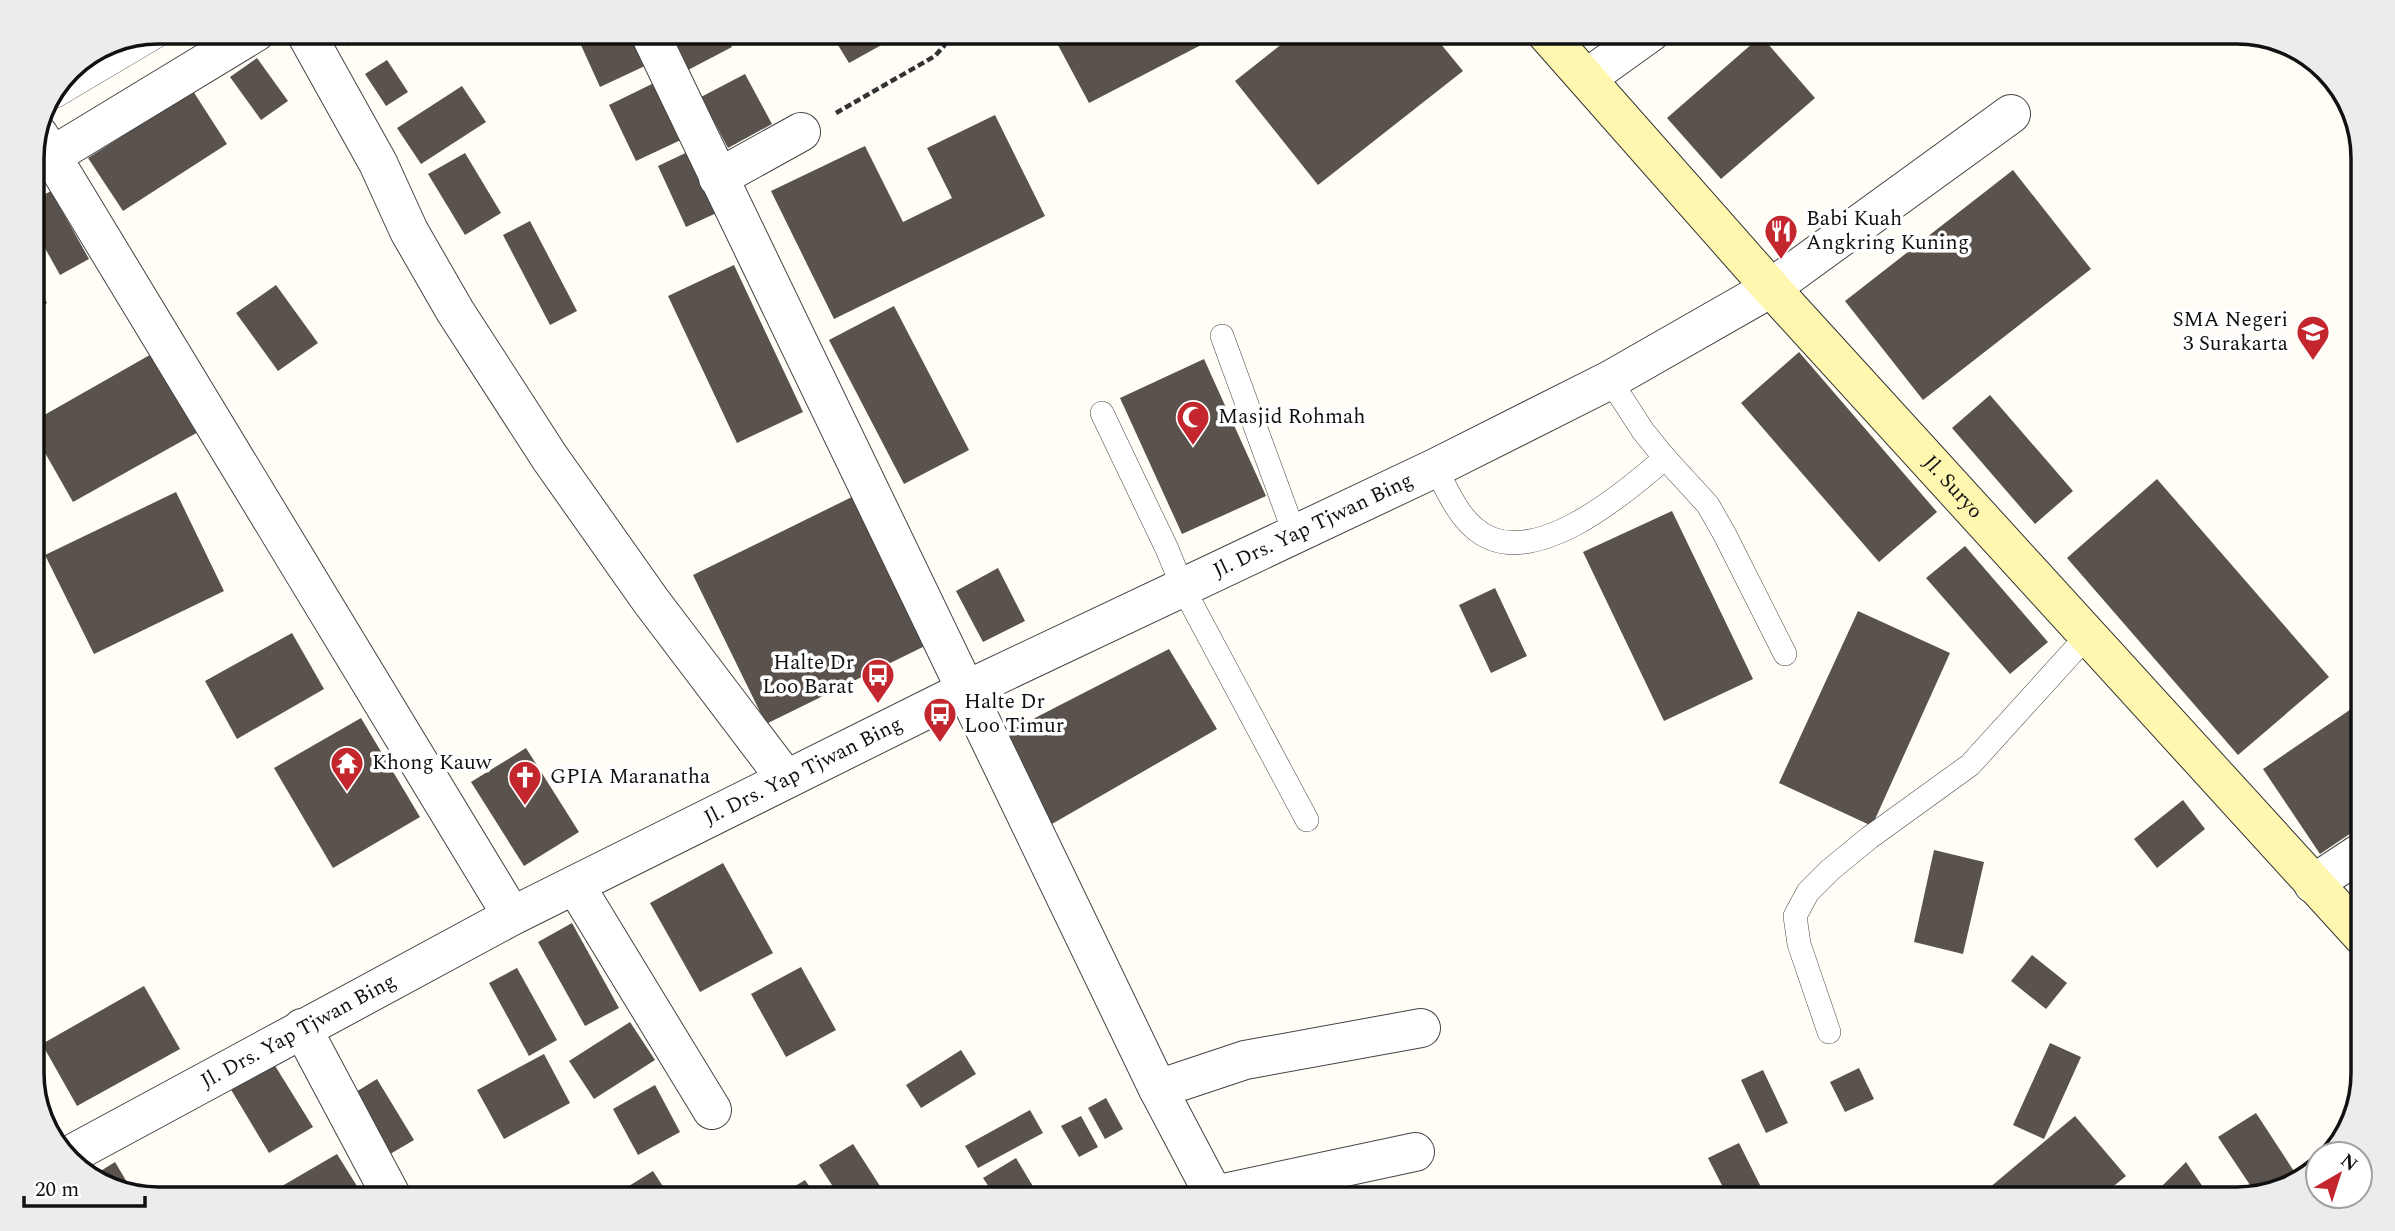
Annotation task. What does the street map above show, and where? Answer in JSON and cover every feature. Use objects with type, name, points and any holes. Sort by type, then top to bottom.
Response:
[{"type":"main road","name":"Jl. Suryo","points":[[1556,44],[1771,288],[2351,923]]},
{"type":"street","points":[[44,151],[235,44]]},
{"type":"street","points":[[311,44],[378,163],[409,231],[470,334],[550,458],[636,579],[786,779]]},
{"type":"street","points":[[655,44],[1158,1089],[1210,1187]]},
{"type":"street","points":[[1587,78],[1634,44]]},
{"type":"street","name":"Jl. Drs. Yap Tjwan Bing","points":[[76,1152],[512,916],[966,690],[1435,468],[1610,380],[1771,288],[2011,114]]},
{"type":"street","points":[[719,178],[801,132]]},
{"type":"street","points":[[44,159],[512,916]]},
{"type":"street","points":[[2313,884],[2351,859]]},
{"type":"street","points":[[575,885],[712,1110]]},
{"type":"street","points":[[302,1028],[387,1187]]},
{"type":"street","points":[[1158,1089],[1245,1060],[1421,1028]]},
{"type":"street","points":[[1259,1187],[1415,1152]]},
{"type":"lane","points":[[65,91],[141,46]]},
{"type":"lane","points":[[1222,336],[1295,535]]},
{"type":"lane","points":[[1610,380],[1643,431],[1708,505],[1785,654]]},
{"type":"lane","points":[[1102,413],[1183,588],[1307,820]]},
{"type":"lane","points":[[1435,468],[1454,502],[1473,528],[1500,542],[1519,544],[1545,538],[1608,505],[1665,458]]},
{"type":"lane","points":[[1829,1032],[1797,935],[1795,916],[1808,892],[1869,838],[1970,765],[2088,635]]},
{"type":"path","points":[[801,132],[935,56],[945,44]]},
{"type":"building","points":[[580,44],[637,44],[647,65],[600,87]]},
{"type":"building","points":[[674,44],[730,44],[732,47],[688,70]]},
{"type":"building","points":[[837,44],[883,44],[849,63]]},
{"type":"building","points":[[1057,44],[1203,44],[1089,103]]},
{"type":"building","points":[[1282,44],[1441,44],[1463,71],[1318,185],[1235,81]]},
{"type":"building","points":[[1752,44],[1768,44],[1815,98],[1721,179],[1667,118]]},
{"type":"building","points":[[257,58],[288,101],[261,120],[230,77]]},
{"type":"building","points":[[387,60],[408,92],[386,106],[365,74]]},
{"type":"building","points":[[745,74],[772,124],[728,148],[701,97]]},
{"type":"building","points":[[658,81],[685,138],[636,161],[609,105]]},
{"type":"building","points":[[462,86],[486,122],[421,164],[397,128]]},
{"type":"building","points":[[193,91],[227,144],[123,211],[88,158]]},
{"type":"building","points":[[995,115],[1045,216],[834,319],[771,191],[865,146],[903,222],[952,198],[927,148]]},
{"type":"building","points":[[694,149],[723,210],[686,227],[658,166]]},
{"type":"building","points":[[465,153],[501,213],[465,235],[428,174]]},
{"type":"building","points":[[2013,170],[2091,269],[1923,400],[1845,301]]},
{"type":"building","points":[[51,191],[89,259],[60,275],[44,246],[44,195]]},
{"type":"building","points":[[530,221],[577,311],[550,325],[503,235]]},
{"type":"building","points":[[734,265],[803,412],[737,443],[668,296]]},
{"type":"building","points":[[276,285],[318,343],[278,371],[236,313]]},
{"type":"building","points":[[894,306],[969,450],[904,484],[829,340]]},
{"type":"building","points":[[155,352],[200,431],[73,502],[44,451],[44,415]]},
{"type":"building","points":[[1799,352],[1937,512],[1879,562],[1741,403]]},
{"type":"building","name":"Masjid Rohmah","points":[[1204,359],[1266,496],[1182,534],[1120,398]]},
{"type":"building","points":[[1990,395],[2073,491],[2035,524],[1952,428]]},
{"type":"building","points":[[2157,479],[2329,677],[2238,755],[2067,558]]},
{"type":"building","points":[[176,492],[224,591],[94,654],[45,555]]},
{"type":"building","points":[[858,494],[931,643],[766,724],[693,575]]},
{"type":"building","points":[[1672,511],[1753,679],[1664,721],[1583,552]]},
{"type":"building","points":[[1965,546],[2048,642],[2010,674],[1926,578]]},
{"type":"building","points":[[998,568],[1025,621],[983,642],[956,591]]},
{"type":"building","points":[[1495,588],[1527,656],[1491,673],[1459,605]]},
{"type":"building","points":[[1858,611],[1950,653],[1872,826],[1779,783]]},
{"type":"building","points":[[292,633],[324,689],[237,739],[205,681]]},
{"type":"building","points":[[1169,649],[1217,729],[1045,828],[996,738]]},
{"type":"building","points":[[2351,709],[2351,833],[2320,854],[2263,769]]},
{"type":"building","name":"Khong Kauw","points":[[361,718],[420,817],[333,868],[274,768]]},
{"type":"building","name":"GPIA Maranatha","points":[[526,748],[579,832],[524,866],[471,782]]},
{"type":"building","points":[[2183,800],[2205,829],[2157,868],[2134,839]]},
{"type":"building","points":[[1934,850],[1984,862],[1963,954],[1914,942]]},
{"type":"building","points":[[723,863],[773,953],[700,992],[650,903]]},
{"type":"building","points":[[572,923],[619,1008],[585,1026],[538,942]]},
{"type":"building","points":[[2032,955],[2067,983],[2046,1009],[2011,981]]},
{"type":"building","points":[[801,967],[836,1030],[786,1057],[751,994]]},
{"type":"building","points":[[517,968],[557,1040],[529,1056],[489,983]]},
{"type":"building","points":[[144,986],[180,1049],[77,1106],[44,1048],[44,1043]]},
{"type":"building","points":[[630,1022],[655,1060],[594,1099],[569,1061]]},
{"type":"building","points":[[2050,1043],[2081,1057],[2044,1139],[2013,1125]]},
{"type":"building","points":[[961,1050],[976,1074],[921,1108],[906,1085]]},
{"type":"building","points":[[544,1054],[570,1103],[504,1139],[477,1090]]},
{"type":"building","points":[[269,1056],[313,1127],[269,1153],[227,1083]]},
{"type":"building","points":[[1859,1068],[1874,1099],[1845,1112],[1830,1082]]},
{"type":"building","points":[[1763,1070],[1788,1123],[1766,1133],[1741,1080]]},
{"type":"building","points":[[377,1079],[414,1140],[380,1160],[343,1100]]},
{"type":"building","points":[[655,1085],[680,1132],[638,1155],[613,1109]]},
{"type":"building","points":[[1106,1098],[1123,1129],[1105,1139],[1088,1108]]},
{"type":"building","points":[[1030,1110],[1043,1133],[978,1168],[965,1146]]},
{"type":"building","points":[[2256,1113],[2294,1172],[2281,1179],[2251,1186],[2218,1137]]},
{"type":"building","points":[[1081,1116],[1098,1147],[1079,1157],[1061,1126]]},
{"type":"building","points":[[2075,1116],[2126,1176],[2113,1187],[1990,1187]]},
{"type":"building","points":[[1739,1143],[1761,1187],[1723,1187],[1708,1158]]},
{"type":"building","points":[[853,1144],[880,1186],[833,1187],[819,1165]]},
{"type":"building","points":[[337,1154],[358,1187],[280,1187]]},
{"type":"building","points":[[1016,1158],[1033,1187],[989,1187],[983,1178]]},
{"type":"building","points":[[115,1162],[127,1182],[108,1175],[101,1171]]},
{"type":"building","points":[[2186,1162],[2203,1187],[2161,1187]]},
{"type":"building","points":[[653,1171],[663,1187],[630,1187]]},
{"type":"building","points":[[805,1180],[810,1187],[793,1187]]},
{"type":"place","name":"Babi Kuah Angkring Kuning","points":[[1781,261]]},
{"type":"place","name":"SMA Negeri 3 Surakarta","points":[[2313,362]]},
{"type":"place","name":"Masjid Rohmah","points":[[1193,447]]},
{"type":"place","name":"Halte Dr Loo Barat","points":[[878,705]]},
{"type":"place","name":"Halte Dr Loo Timur","points":[[940,744]]},
{"type":"place","name":"Khong Kauw","points":[[347,793]]},
{"type":"place","name":"GPIA Maranatha","points":[[525,807]]}]
